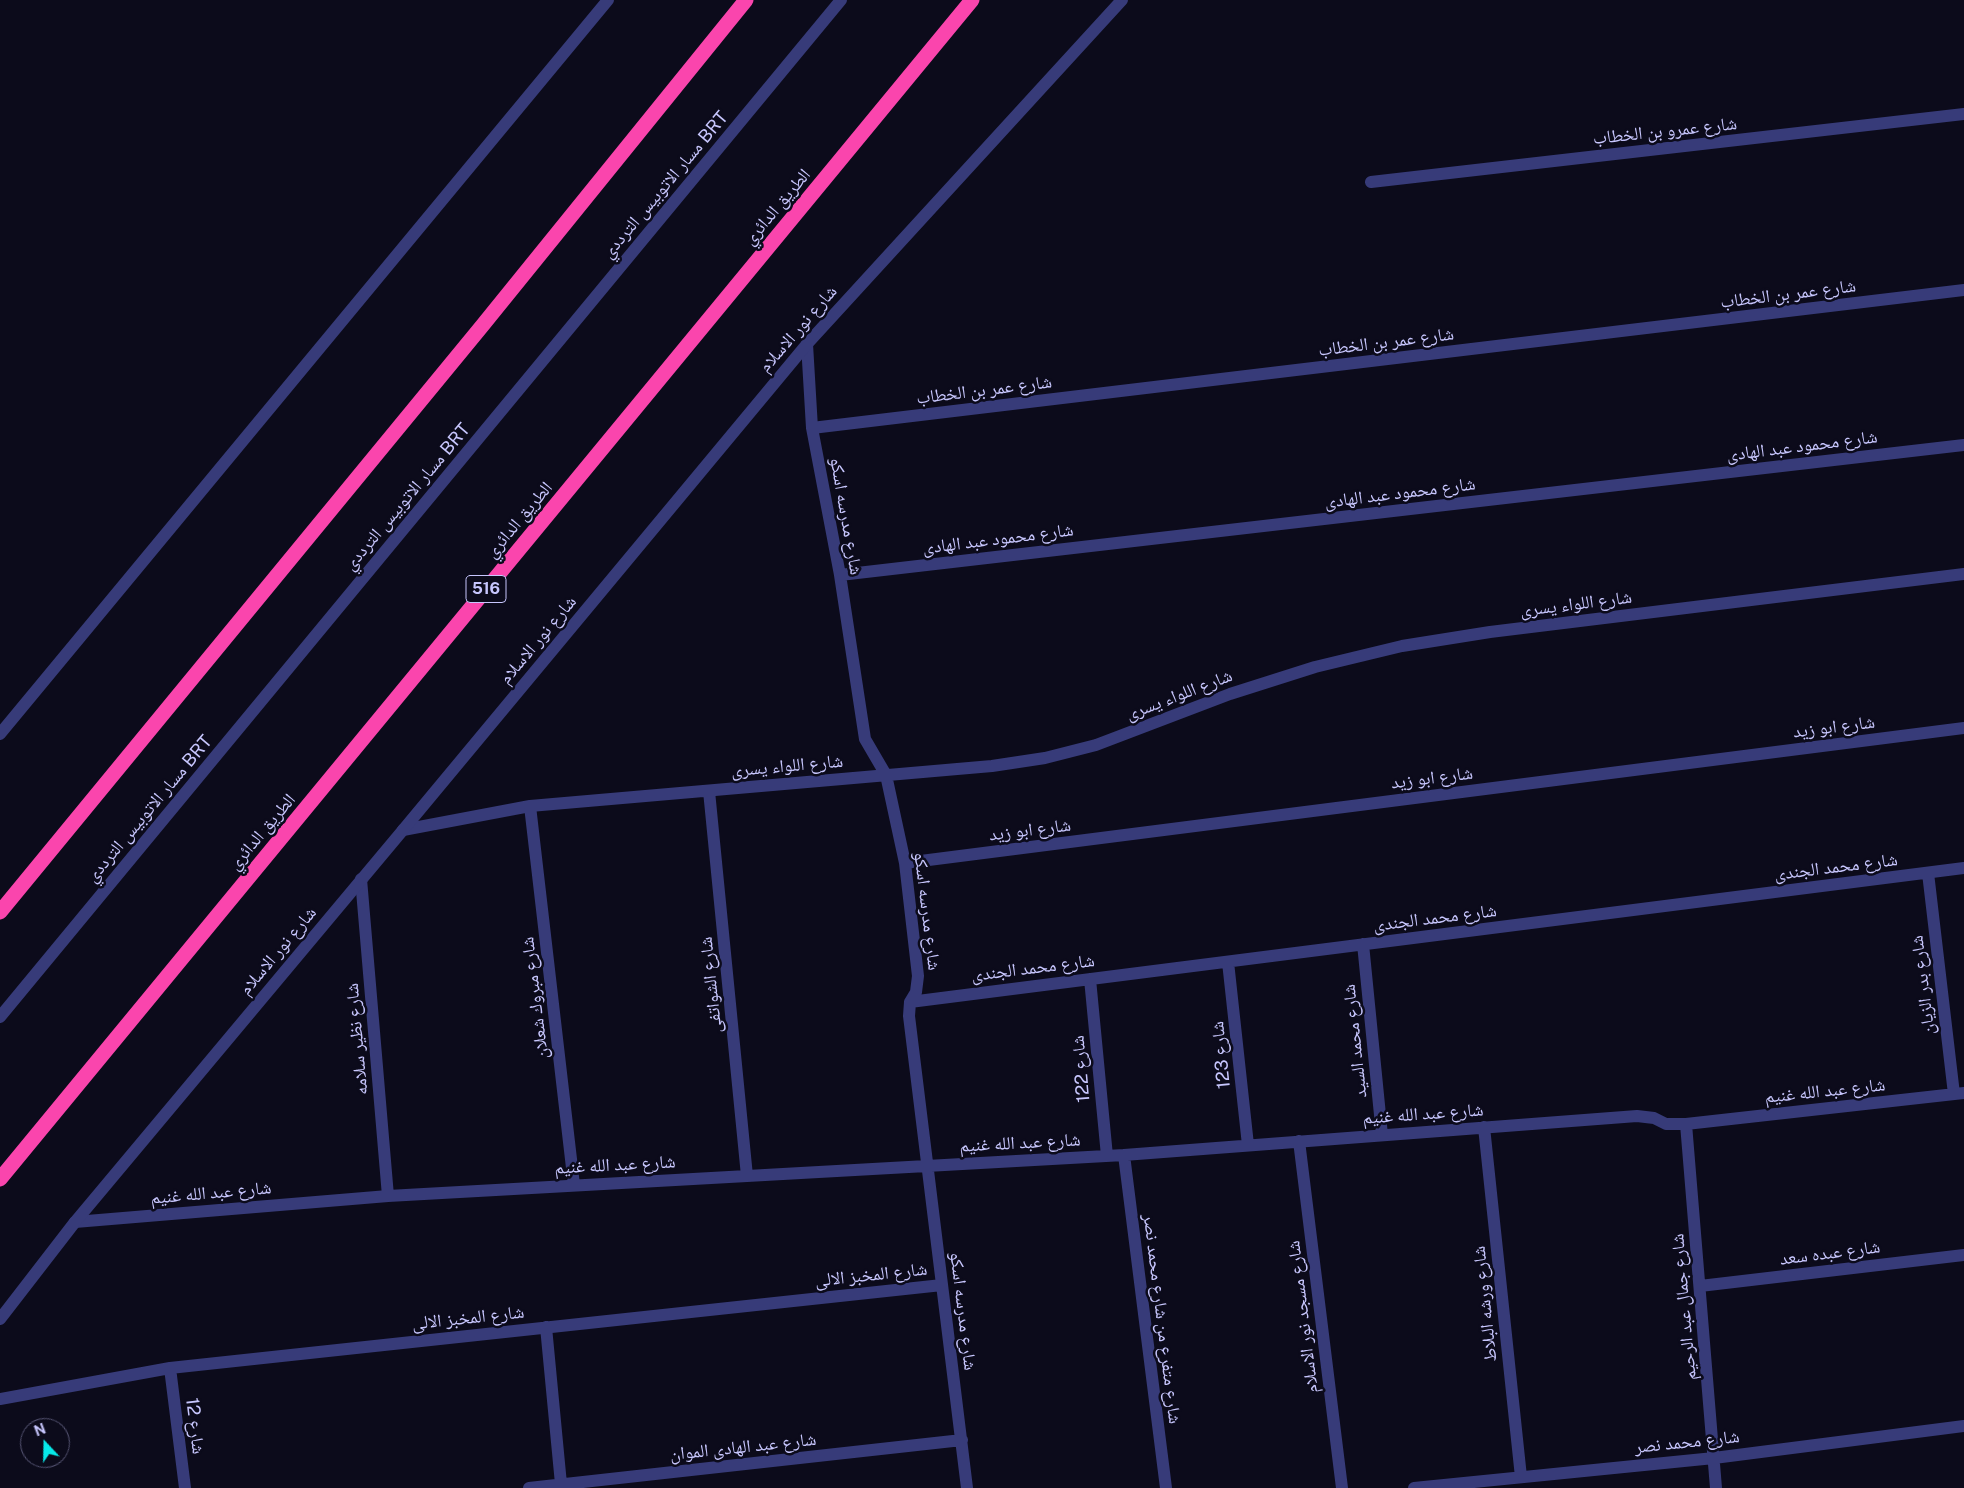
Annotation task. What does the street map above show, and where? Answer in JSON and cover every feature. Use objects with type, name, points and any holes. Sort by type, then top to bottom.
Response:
[{"type":"highway","points":[[0,912],[470,341],[746,0]]},
{"type":"highway","name":"الطريق الدائري","points":[[0,1179],[972,0]]},
{"type":"street","points":[[0,734],[608,0]]},
{"type":"street","name":"مسار الاتوبيس الترددي BRT","points":[[0,1017],[841,0]]},
{"type":"street","name":"شارع نور الاسلام","points":[[0,1319],[75,1222],[806,344],[1122,0]]},
{"type":"street","name":"شارع عمرو بن الخطاب","points":[[1371,182],[1964,114]]},
{"type":"street","name":"شارع عمر بن الخطاب","points":[[812,428],[1964,290]]},
{"type":"street","name":"شارع مدرسه اسكو","points":[[806,344],[812,428],[840,575],[865,739],[886,775],[905,863],[918,976],[916,992],[910,1002],[909,1016],[967,1488]]},
{"type":"street","name":"شارع محمود عبد الهادى","points":[[840,575],[1964,445]]},
{"type":"street","name":"شارع اللواء يسرى","points":[[403,830],[530,806],[992,766],[1053,756],[1096,745],[1230,694],[1315,667],[1402,646],[1490,632],[1964,574]]},
{"type":"street","name":"شارع ابو زيد","points":[[905,863],[1964,728]]},
{"type":"street","name":"شارع الشواتفى","points":[[709,790],[748,1176]]},
{"type":"street","name":"شارع مبروك شعلان","points":[[530,806],[574,1185]]},
{"type":"street","name":"شارع محمد الجندى","points":[[910,1002],[1964,868]]},
{"type":"street","name":"شارع بدر الزيان","points":[[1928,873],[1959,1093]]},
{"type":"street","name":"شارع نظير سلامه","points":[[361,879],[388,1196]]},
{"type":"street","name":"شارع محمد السيد","points":[[1363,944],[1382,1135]]},
{"type":"street","name":"شارع 123","points":[[1228,962],[1248,1146]]},
{"type":"street","name":"شارع 122","points":[[1090,979],[1106,1156]]},
{"type":"street","name":"شارع عبد الله غنيم","points":[[75,1222],[388,1196],[1124,1155],[1637,1116],[1654,1118],[1666,1124],[1686,1124],[1959,1093]]},
{"type":"street","name":"شارع جمال عبد الرحيم","points":[[1686,1124],[1716,1488]]},
{"type":"street","name":"شارع ورشه البلاط","points":[[1484,1127],[1521,1477]]},
{"type":"street","name":"شارع مسجد نور الاسلام","points":[[1300,1141],[1342,1488]]},
{"type":"street","name":"شارع متفرع من شارع محمد نصر","points":[[1124,1155],[1166,1488]]},
{"type":"street","name":"شارع عبده سعد","points":[[1700,1286],[1964,1255]]},
{"type":"street","name":"شارع المخبز الالى","points":[[0,1399],[170,1368],[942,1285]]},
{"type":"street","points":[[546,1327],[561,1484]]},
{"type":"street","name":"شارع 12","points":[[170,1368],[185,1488]]},
{"type":"street","name":"شارع محمد نصر","points":[[1414,1488],[1714,1458],[1964,1426]]},
{"type":"street","name":"شارع عبد الهادى الموان","points":[[529,1488],[962,1440]]}]
